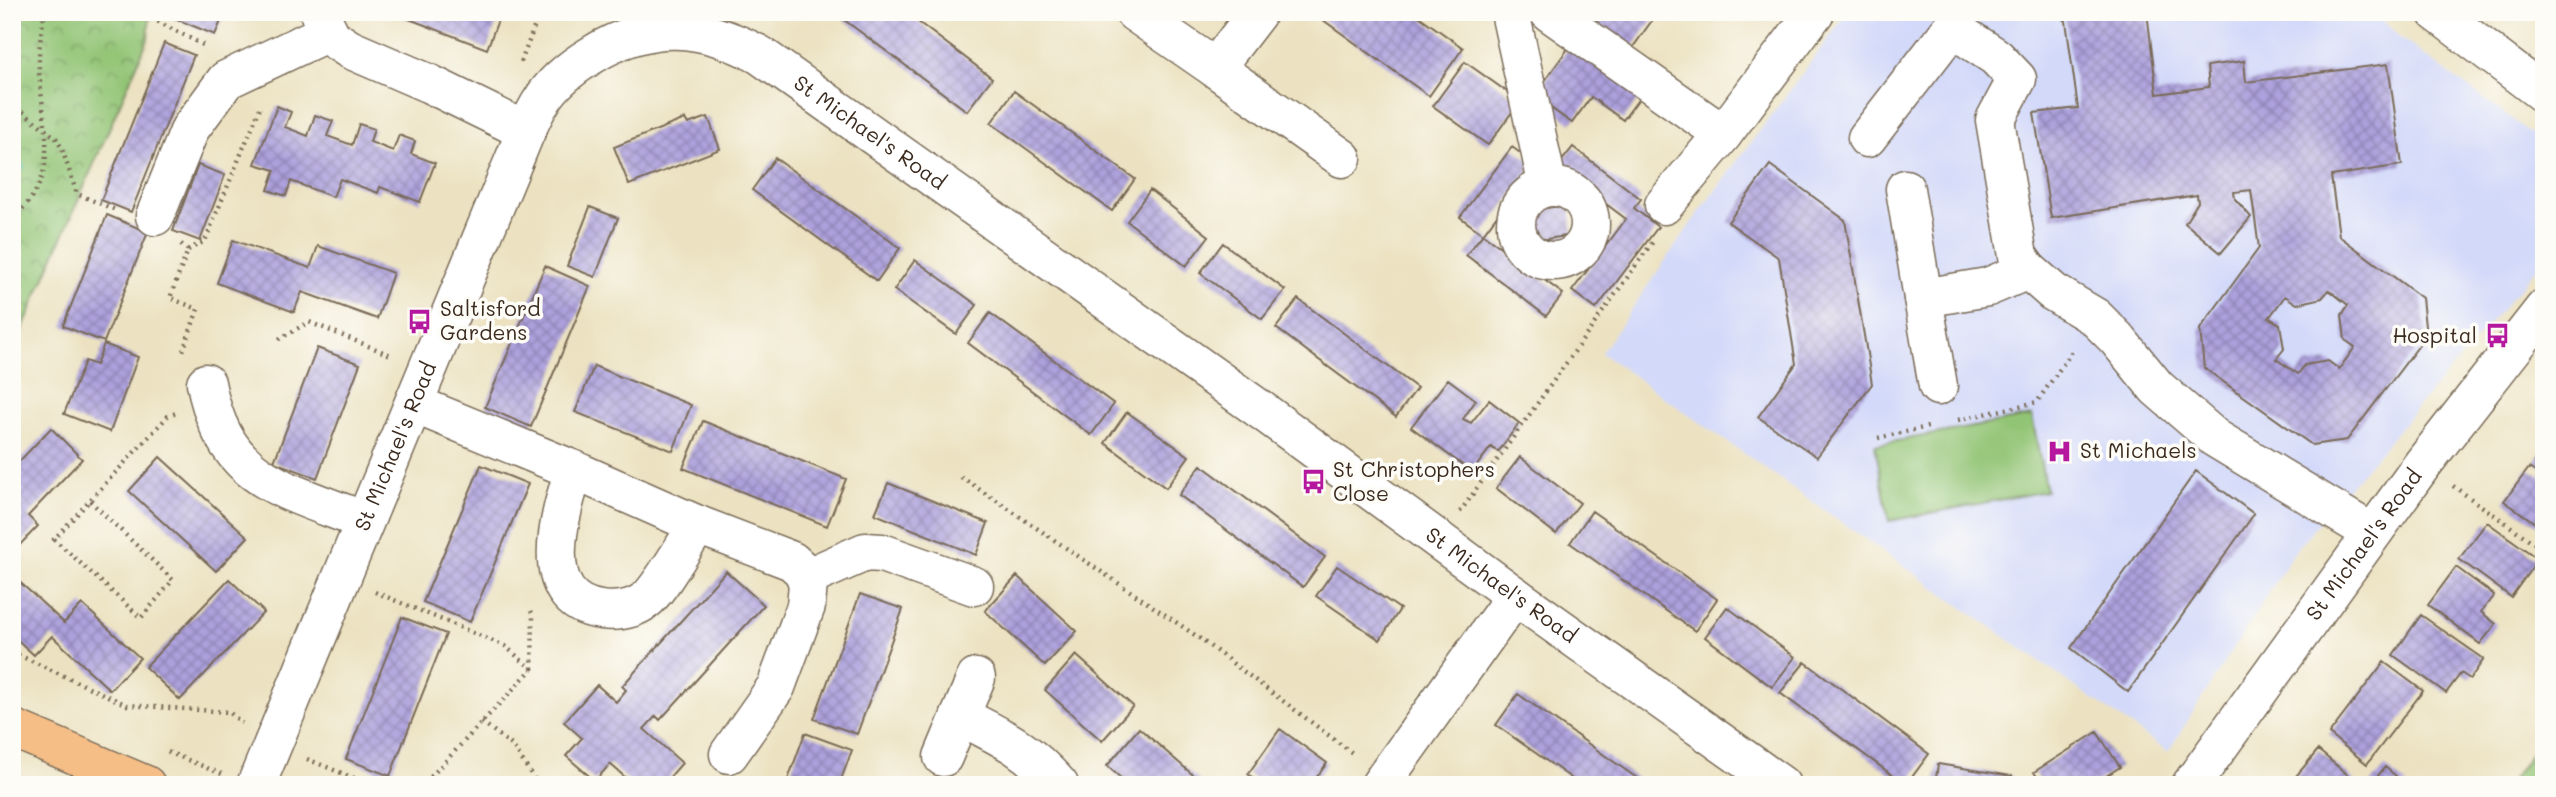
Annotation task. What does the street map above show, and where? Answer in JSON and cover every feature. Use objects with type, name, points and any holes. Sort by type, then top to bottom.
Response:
[{"type":"main road","points":[[12,728],[146,785]]},
{"type":"street","points":[[1134,12],[1342,158]]},
{"type":"street","points":[[1215,68],[1258,12]]},
{"type":"street","points":[[1510,12],[1548,187]]},
{"type":"street","points":[[1549,12],[1723,134]]},
{"type":"street","points":[[1660,220],[1815,12]]},
{"type":"street","points":[[2436,12],[2544,94]]},
{"type":"street","points":[[153,221],[190,129],[237,75],[323,22],[332,38],[349,49],[430,84],[526,131]]},
{"type":"street","points":[[1867,138],[1952,28],[1996,57],[2017,79],[1995,120],[2018,257],[2028,270],[2053,292],[2095,317],[2117,339],[2157,388],[2215,438],[2372,533]]},
{"type":"street","name":"St Michael's Road","points":[[256,785],[526,131],[542,101],[558,81],[577,64],[622,38],[649,31],[674,29],[733,40],[794,78],[1782,785]]},
{"type":"street","points":[[1905,188],[1938,386]]},
{"type":"street","points":[[1923,298],[1988,287],[2028,270]]},
{"type":"street","name":"St Michael's Road","points":[[2191,785],[2372,533],[2544,309]]},
{"type":"street","points":[[208,392],[221,431],[239,458],[255,475],[364,521]]},
{"type":"street","points":[[414,404],[698,525],[792,561],[803,570],[809,594],[776,687],[729,754]]},
{"type":"street","points":[[574,470],[564,503],[556,566],[566,590],[579,602],[596,609],[614,611],[632,608],[648,599],[698,525]]},
{"type":"street","points":[[806,578],[865,552],[882,553],[974,586]]},
{"type":"street","points":[[1383,781],[1515,596]]},
{"type":"street","points":[[943,757],[976,678]]},
{"type":"street","points":[[961,716],[1016,744],[1034,758],[1059,785]]},
{"type":"path","points":[[12,218],[36,194],[43,175],[46,131],[39,70],[45,12]]},
{"type":"path","points":[[139,12],[207,48],[260,97],[260,107],[205,241],[188,250],[170,298],[198,309]]},
{"type":"path","points":[[520,66],[540,12]]},
{"type":"path","points":[[12,103],[56,138],[77,194],[153,221],[172,234],[188,250]]},
{"type":"path","points":[[1442,542],[1457,516],[1660,220]]},
{"type":"path","points":[[1958,420],[2038,402],[2095,317]]},
{"type":"path","points":[[279,339],[309,322],[401,359]]},
{"type":"path","points":[[90,501],[173,580],[141,618],[54,539],[168,416],[208,392]]},
{"type":"path","points":[[1878,438],[1944,423]]},
{"type":"path","points":[[961,477],[1195,635],[1383,781]]},
{"type":"path","points":[[2455,487],[2544,550]]},
{"type":"path","points":[[341,577],[505,646],[532,669],[423,785]]},
{"type":"path","points":[[12,652],[127,705],[229,712],[271,747],[371,785]]},
{"type":"path","points":[[482,722],[513,746],[538,785]]},
{"type":"shaded area","name":"St Michaels","points":[[1848,12],[2375,12],[2398,36],[2540,140],[2544,163],[2544,260],[2297,548],[2168,752],[1601,353],[1692,222]]},
{"type":"green space","points":[[12,12],[150,12],[148,39],[12,353]]},
{"type":"green space","points":[[2032,416],[2046,491],[1889,521],[1875,445]]},
{"type":"green space","points":[[2544,736],[2544,785],[2508,785]]},
{"type":"building","points":[[171,12],[225,12],[215,35],[169,16]]},
{"type":"building","points":[[391,12],[501,12],[487,49]]},
{"type":"building","points":[[848,12],[905,12],[992,78],[967,111],[843,19]]},
{"type":"building","points":[[1312,12],[1413,12],[1463,48],[1429,96]]},
{"type":"building","points":[[1598,12],[1658,12],[1628,54],[1588,25]]},
{"type":"building","points":[[2055,12],[2147,12],[2157,94],[2209,87],[2207,66],[2244,61],[2246,82],[2388,64],[2402,165],[2331,176],[2339,236],[2422,298],[2426,336],[2347,440],[2312,445],[2204,368],[2200,329],[2259,248],[2251,190],[2234,192],[2235,199],[2251,217],[2221,253],[2185,223],[2198,202],[2197,195],[2051,218],[2034,113],[2078,108],[2066,21]],"holes":[[[2329,290],[2348,305],[2342,315],[2345,340],[2355,347],[2339,369],[2328,361],[2305,365],[2298,374],[2276,359],[2284,349],[2280,324],[2269,318],[2285,296],[2297,304],[2322,298]]]},
{"type":"building","points":[[164,43],[194,55],[131,212],[101,200]]},
{"type":"building","points":[[1572,43],[1643,93],[1623,120],[1591,97],[1572,123],[1534,96]]},
{"type":"building","points":[[1465,62],[1520,101],[1488,145],[1433,106]]},
{"type":"building","points":[[1014,91],[1135,179],[1112,211],[991,123]]},
{"type":"building","points":[[277,106],[291,112],[285,127],[308,136],[315,115],[333,121],[327,136],[352,145],[359,124],[374,129],[370,142],[393,151],[399,135],[415,141],[411,154],[435,163],[420,202],[380,187],[378,193],[340,179],[333,197],[291,181],[286,196],[268,190],[275,170],[255,164]]},
{"type":"building","points":[[708,117],[720,149],[629,185],[614,147],[685,119],[688,124]]},
{"type":"building","points":[[1512,147],[1535,164],[1483,234],[1460,217]]},
{"type":"building","points":[[1573,147],[1641,199],[1634,208],[1658,227],[1596,309],[1572,291],[1626,219],[1557,167]]},
{"type":"building","points":[[775,158],[900,248],[877,281],[752,190]]},
{"type":"building","points":[[198,165],[225,175],[200,241],[173,231]]},
{"type":"building","points":[[1770,165],[1845,220],[1872,384],[1817,457],[1758,417],[1796,364],[1779,258],[1728,222]]},
{"type":"building","points":[[1150,190],[1209,236],[1186,266],[1127,221]]},
{"type":"building","points":[[1570,205],[1573,235],[1533,241],[1529,210]]},
{"type":"building","points":[[590,207],[618,218],[595,277],[567,266]]},
{"type":"building","points":[[107,215],[148,232],[104,342],[63,326]]},
{"type":"building","points":[[1483,234],[1563,294],[1546,316],[1466,255]]},
{"type":"building","points":[[233,240],[310,268],[318,246],[393,273],[377,319],[302,292],[294,312],[217,283]]},
{"type":"building","points":[[1223,243],[1285,290],[1262,319],[1200,273]]},
{"type":"building","points":[[915,260],[977,305],[956,334],[894,290]]},
{"type":"building","points":[[545,266],[590,286],[531,427],[485,407]]},
{"type":"building","points":[[1298,299],[1417,388],[1396,417],[1276,328]]},
{"type":"building","points":[[990,313],[1114,404],[1091,435],[968,343]]},
{"type":"building","points":[[104,344],[138,357],[110,432],[64,414],[85,361],[96,365]]},
{"type":"building","points":[[317,348],[360,364],[317,478],[274,462]]},
{"type":"building","points":[[594,366],[691,405],[673,451],[575,412]]},
{"type":"building","points":[[1448,379],[1476,400],[1463,419],[1471,423],[1489,400],[1519,423],[1498,452],[1491,447],[1472,472],[1411,427]]},
{"type":"building","points":[[1127,412],[1189,456],[1166,488],[1105,443]]},
{"type":"building","points":[[703,421],[846,479],[827,526],[683,468]]},
{"type":"building","points":[[51,428],[82,459],[28,516],[38,526],[12,553],[12,469]]},
{"type":"building","points":[[2544,449],[2544,468],[2535,462]]},
{"type":"building","points":[[160,457],[248,537],[216,571],[129,491]]},
{"type":"building","points":[[1520,457],[1580,503],[1556,534],[1496,488]]},
{"type":"building","points":[[481,465],[528,484],[470,622],[423,602]]},
{"type":"building","points":[[1201,465],[1325,557],[1303,587],[1179,495]]},
{"type":"building","points":[[2529,468],[2544,478],[2544,529],[2504,501]]},
{"type":"building","points":[[2196,471],[2254,514],[2128,692],[2071,648]]},
{"type":"building","points":[[888,483],[988,523],[976,555],[875,514]]},
{"type":"building","points":[[1592,511],[1717,599],[1695,631],[1570,543]]},
{"type":"building","points":[[2487,522],[2538,559],[2511,597],[2459,559]]},
{"type":"building","points":[[1337,566],[1400,609],[1380,640],[1316,596]]},
{"type":"building","points":[[2456,567],[2494,595],[2481,612],[2496,624],[2480,644],[2428,605]]},
{"type":"building","points":[[726,571],[764,605],[660,720],[656,716],[644,729],[682,763],[663,785],[634,785],[610,764],[595,781],[566,756],[582,738],[564,722],[597,685],[616,702],[626,690],[622,686]]},
{"type":"building","points":[[12,575],[64,623],[82,604],[140,658],[110,690],[52,636],[34,655],[12,635]]},
{"type":"building","points":[[1017,576],[1077,631],[1045,666],[985,611]]},
{"type":"building","points":[[229,579],[264,612],[180,700],[145,667]]},
{"type":"building","points":[[860,594],[903,609],[857,734],[814,719]]},
{"type":"building","points":[[1727,607],[1795,657],[1772,687],[1705,637]]},
{"type":"building","points":[[2421,615],[2484,659],[2470,679],[2461,673],[2446,693],[2393,655]]},
{"type":"building","points":[[402,617],[446,634],[390,776],[346,759]]},
{"type":"building","points":[[1076,655],[1133,706],[1102,741],[1045,690]]},
{"type":"building","points":[[1805,662],[1929,754],[1906,785],[1780,693]]},
{"type":"building","points":[[2384,662],[2423,691],[2367,764],[2329,734]]},
{"type":"building","points":[[1518,694],[1641,781],[1638,785],[1581,785],[1496,725]]},
{"type":"building","points":[[1139,728],[1200,781],[1196,785],[1129,785],[1107,766]]},
{"type":"building","points":[[1280,729],[1327,763],[1311,785],[1263,785],[1248,774]]},
{"type":"building","points":[[2097,732],[2120,767],[2092,785],[2042,785],[2034,772]]},
{"type":"building","points":[[805,733],[852,750],[839,785],[786,785]]},
{"type":"building","points":[[2318,750],[2354,780],[2350,785],[2296,785],[2292,781]]},
{"type":"building","points":[[1938,764],[2012,776],[2010,785],[1935,785]]},
{"type":"building","points":[[2385,767],[2407,785],[2370,785]]},
{"type":"waterway","points":[[12,166],[19,167]]},
{"type":"place","name":"Saltisford Gardens","points":[[420,321]]},
{"type":"place","name":"Hospital","points":[[2497,336]]},
{"type":"place","name":"St Michaels","points":[[2060,451]]},
{"type":"place","name":"St Christophers Close","points":[[1313,482]]}]
